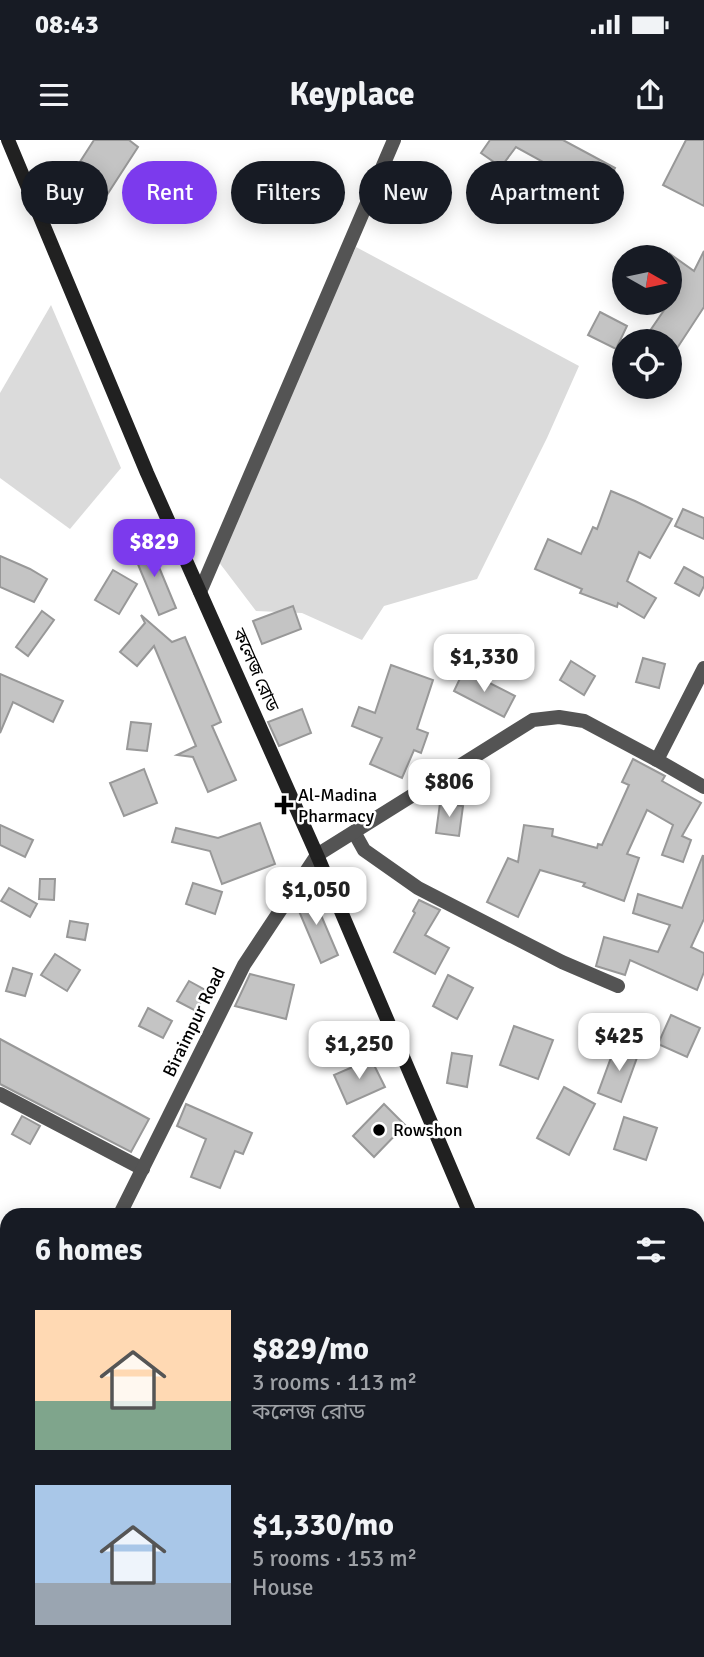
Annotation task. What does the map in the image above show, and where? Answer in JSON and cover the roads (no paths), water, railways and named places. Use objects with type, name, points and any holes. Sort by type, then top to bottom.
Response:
[{"type":"main road","name":"কলেজ রোড","points":[[8,140],[147,473],[317,855],[467,1208]]},
{"type":"street","points":[[200,592],[394,140]]},
{"type":"street","points":[[657,760],[704,668]]},
{"type":"street","points":[[317,855],[533,720],[559,717],[584,722],[704,787]]},
{"type":"street","points":[[354,832],[364,850],[418,888],[562,962],[618,986]]},
{"type":"street","name":"Biraimpur Road","points":[[123,1208],[244,965],[317,855]]},
{"type":"street","points":[[0,1094],[143,1169]]},
{"type":"place","name":"Al-Madina Pharmacy","points":[[284,805]]},
{"type":"place","name":"Rowshon","points":[[379,1130]]}]
